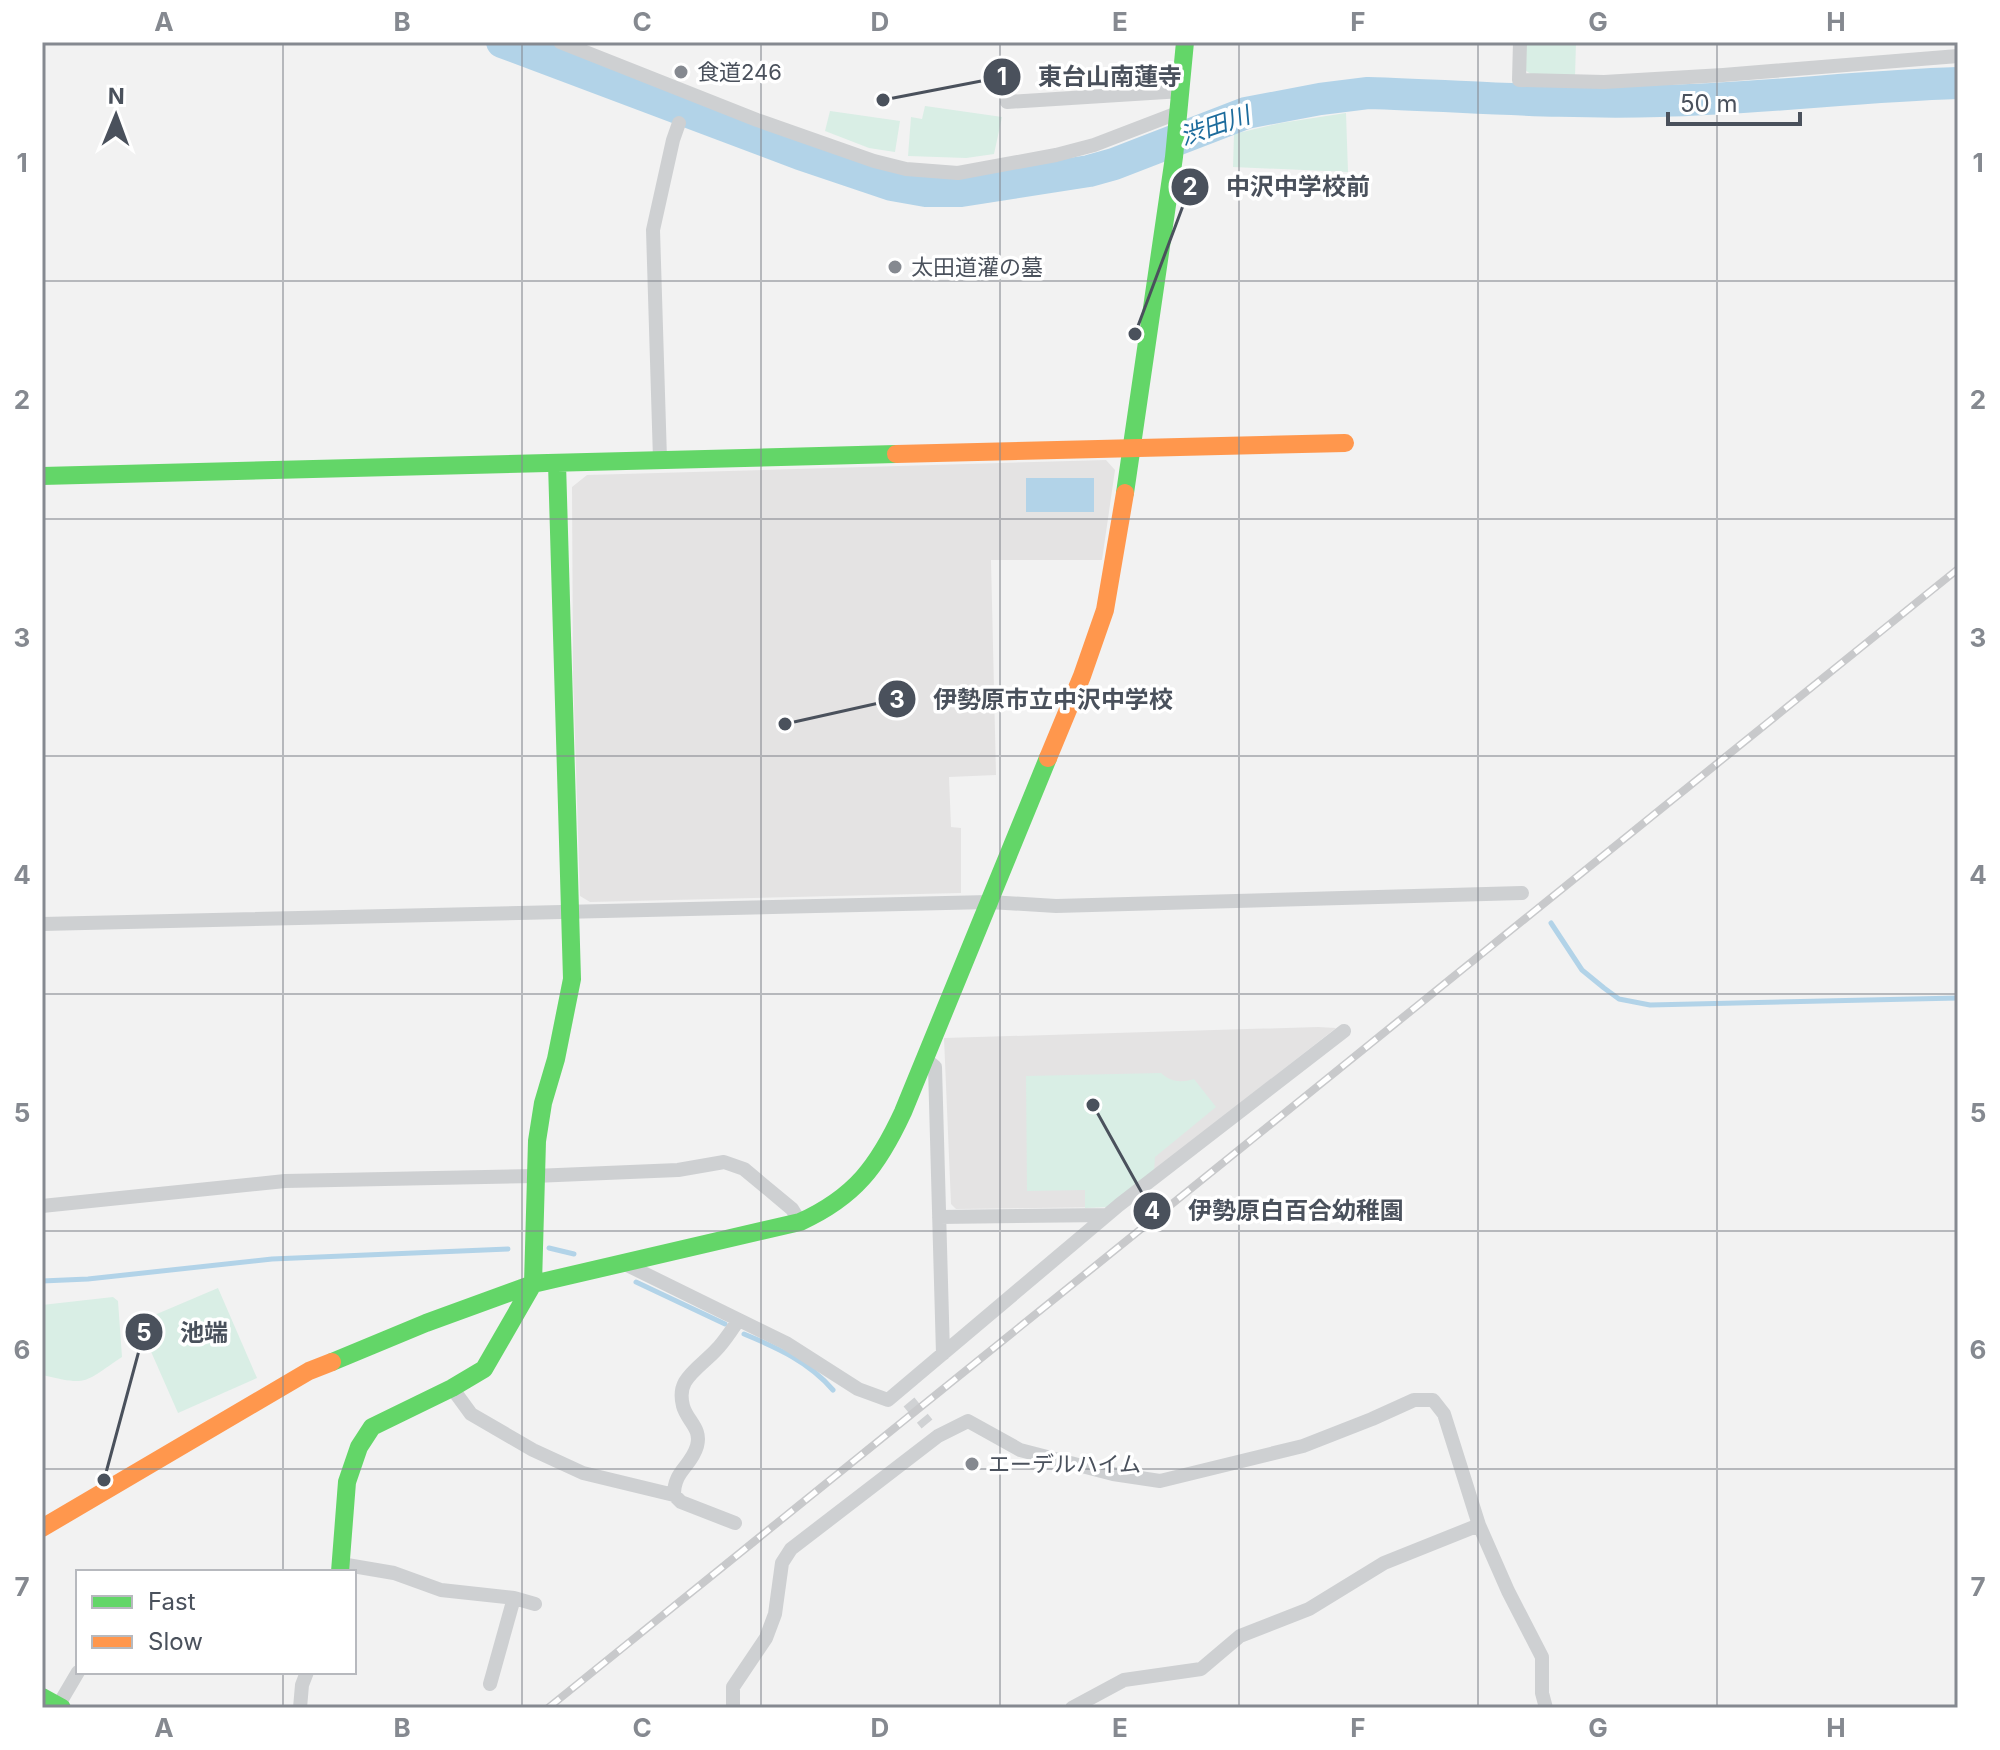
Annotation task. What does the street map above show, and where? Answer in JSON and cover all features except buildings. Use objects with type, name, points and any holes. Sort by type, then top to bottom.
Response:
[{"type":"street","points":[[560,42],[757,120],[874,161],[938,173],[958,173],[1069,152],[1180,116]]},
{"type":"street","points":[[46,1522],[309,1371],[533,1284],[800,1222],[826,1212],[842,1201],[874,1170],[892,1137],[989,902],[1082,676],[1105,610],[1114,568],[1180,116],[1185,42]]},
{"type":"street","points":[[1520,42],[1519,80],[1604,82],[1912,61],[1922,50],[1958,56]]},
{"type":"street","points":[[1007,102],[1182,91]]},
{"type":"street","points":[[660,459],[653,230],[679,123]]},
{"type":"street","points":[[42,476],[1345,443]]},
{"type":"street","points":[[535,1604],[514,1598],[441,1590],[394,1573],[341,1568],[347,1482],[359,1447],[372,1427],[484,1369],[533,1284],[534,1176],[543,1103],[556,1059],[572,979],[557,463]]},
{"type":"street","points":[[42,924],[989,902],[1056,906],[1522,893]]},
{"type":"street","points":[[625,1264],[806,1354],[858,1389],[888,1400],[905,1397],[943,1354],[1107,1215],[1344,1031]]},
{"type":"street","points":[[924,1058],[935,1067],[943,1354]]},
{"type":"street","points":[[42,1206],[285,1181],[678,1170],[724,1162],[734,1164],[792,1209],[800,1222]]},
{"type":"street","points":[[939,1217],[1107,1215]]},
{"type":"street","points":[[674,1495],[674,1484],[680,1471],[693,1459],[698,1441],[697,1429],[684,1411],[681,1396],[686,1381],[719,1347],[739,1320]]},
{"type":"street","points":[[452,1388],[471,1414],[533,1450],[583,1473],[674,1495],[681,1502],[735,1523]]},
{"type":"street","points":[[733,1708],[733,1687],[766,1638],[775,1614],[782,1563],[791,1549],[938,1436],[968,1421],[1020,1450],[1113,1474],[1160,1481],[1303,1446],[1414,1400],[1433,1400],[1444,1414],[1479,1525],[1542,1657],[1542,1693],[1546,1708]]},
{"type":"street","points":[[927,1424],[938,1436]]},
{"type":"street","points":[[1072,1708],[1124,1680],[1201,1669],[1240,1636],[1309,1609],[1384,1563],[1479,1525]]},
{"type":"street","points":[[490,1684],[514,1598]]},
{"type":"street","points":[[54,1704],[76,1674]]},
{"type":"street","points":[[300,1708],[306,1674]]},
{"type":"shaded area","points":[[1106,460],[1115,470],[1102,560],[991,560],[996,775],[949,777],[951,827],[961,828],[961,893],[590,902],[580,896],[573,673],[572,487],[587,475]]},
{"type":"shaded area","points":[[1336,1028],[1108,1207],[956,1209],[951,1204],[944,1038]]},
{"type":"green space","points":[[1525,42],[1576,42],[1575,77],[1532,75],[1525,70]]},
{"type":"green space","points":[[925,106],[1002,117],[994,154],[966,158],[908,156],[911,117],[922,119]]},
{"type":"green space","points":[[830,111],[900,121],[895,152],[869,148],[825,131]]},
{"type":"green space","points":[[1346,113],[1348,172],[1233,167],[1234,134]]},
{"type":"green space","points":[[1161,1073],[1176,1081],[1194,1079],[1216,1107],[1155,1157],[1154,1171],[1108,1207],[1085,1208],[1085,1190],[1027,1191],[1026,1076]]},
{"type":"green space","points":[[218,1288],[257,1378],[178,1413],[138,1322]]},
{"type":"green space","points":[[113,1297],[118,1301],[122,1357],[85,1380],[42,1375],[42,1305]]},
{"type":"water","points":[[1026,478],[1094,478],[1094,512],[1026,512]]},
{"type":"waterway","name":"渋田川","points":[[502,42],[800,154],[892,185],[926,191],[961,191],[1089,171],[1246,113],[1368,93],[1624,102],[1958,83]]},
{"type":"waterway","points":[[1551,923],[1582,970],[1619,999],[1650,1005],[1958,998]]},
{"type":"waterway","points":[[549,1248],[574,1254]]},
{"type":"waterway","points":[[42,1281],[272,1259],[508,1249]]},
{"type":"waterway","points":[[636,1282],[725,1324]]},
{"type":"waterway","points":[[744,1334],[781,1350],[824,1380],[833,1390]]},
{"type":"tunnel","points":[[909,1402],[927,1424]]},
{"type":"railway","points":[[548,1708],[1958,569]]},
{"type":"traffic: fast","points":[[1125,493],[1174,157],[1185,42]]},
{"type":"traffic: fast","points":[[42,476],[896,454]]},
{"type":"traffic: fast","points":[[340,1570],[347,1482],[359,1447],[372,1427],[484,1369],[533,1284],[537,1141],[572,979],[557,463]]},
{"type":"traffic: fast","points":[[332,1362],[533,1284],[800,1222],[836,1202],[874,1164],[903,1112],[1048,758]]},
{"type":"traffic: fast","points":[[42,1697],[62,1708]]},
{"type":"traffic: slow","points":[[896,454],[1345,443]]},
{"type":"traffic: slow","points":[[1048,758],[1105,610],[1125,493]]},
{"type":"traffic: slow","points":[[42,1528],[309,1371],[332,1362]]},
{"type":"place","name":"食道246","points":[[681,72]]},
{"type":"place","name":"東台山南蓮寺","points":[[883,100]]},
{"type":"place","name":"太田道灌の墓","points":[[895,267]]},
{"type":"place","name":"中沢中学校前","points":[[1135,334]]},
{"type":"place","name":"伊勢原市立中沢中学校","points":[[785,724]]},
{"type":"place","name":"伊勢原白百合幼稚園","points":[[1093,1105]]},
{"type":"place","name":"エーデルハイム","points":[[972,1464]]},
{"type":"place","name":"池端","points":[[104,1480]]}]
